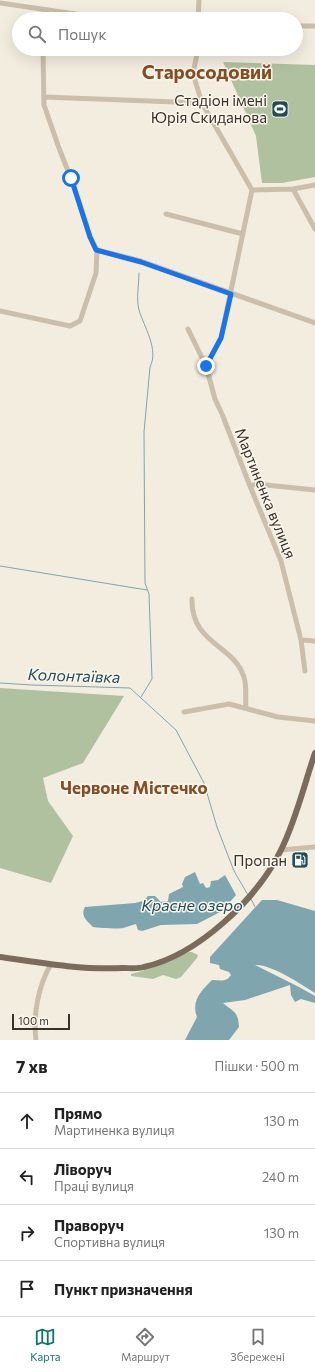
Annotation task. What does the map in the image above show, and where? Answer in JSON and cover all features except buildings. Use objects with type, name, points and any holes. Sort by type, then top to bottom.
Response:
[{"type":"main road","points":[[0,957],[51,964],[110,969],[144,967],[178,954],[207,937],[241,904],[264,878],[281,850],[315,753]]},
{"type":"street","points":[[198,12],[199,0]]},
{"type":"street","points":[[0,3],[59,12]]},
{"type":"street","points":[[303,26],[315,26]]},
{"type":"street","points":[[0,311],[70,326],[80,321],[96,273],[96,250],[90,237],[75,189],[58,148],[44,105],[43,56]]},
{"type":"street","points":[[197,56],[193,74],[202,103],[252,190],[221,338],[206,366]]},
{"type":"street","points":[[44,97],[202,103]]},
{"type":"street","points":[[252,190],[293,189],[315,185]]},
{"type":"street","points":[[293,189],[315,229]]},
{"type":"street","points":[[166,214],[243,234]]},
{"type":"street","points":[[96,250],[141,262],[315,323]]},
{"type":"street","name":"Мартиненка вулиця","points":[[188,329],[206,366],[215,400],[281,561],[301,640],[305,671]]},
{"type":"street","points":[[250,486],[256,484],[315,490]]},
{"type":"street","points":[[192,599],[192,611],[198,628],[232,660],[244,677],[246,708]]},
{"type":"street","points":[[301,640],[315,641]]},
{"type":"street","points":[[184,712],[229,704],[283,718],[315,721]]},
{"type":"street","points":[[281,850],[315,847]]},
{"type":"street","points":[[36,1040],[35,1022],[38,999],[51,964]]},
{"type":"green space","name":"Стадiон імені Юрія Скиданова","points":[[223,62],[315,65],[315,177],[282,183],[262,183],[256,136]]},
{"type":"green space","points":[[0,688],[124,696],[83,763],[43,778],[48,801],[73,836],[51,883],[0,868]]},
{"type":"green space","points":[[189,952],[198,955],[181,977],[176,979],[163,975],[153,979],[131,976],[131,974],[146,970]]},
{"type":"water","name":"Красне озеро","points":[[195,872],[200,884],[203,883],[206,888],[210,887],[211,881],[218,880],[225,875],[236,895],[222,911],[197,924],[161,925],[142,931],[138,930],[136,924],[125,928],[93,927],[84,916],[83,913],[85,907],[135,903],[143,901],[148,896],[155,896],[161,902],[168,901],[169,894],[183,887],[182,884],[185,877]]},
{"type":"water","points":[[262,900],[277,900],[315,911],[315,993],[277,971],[255,965],[315,996],[315,1003],[301,999],[295,1002],[291,995],[290,985],[245,1000],[223,1003],[236,1014],[239,1027],[229,1040],[185,1040],[197,1017],[195,1006],[201,992],[212,980],[225,980],[231,975],[229,972],[220,969],[219,965],[210,963],[210,957]]},
{"type":"waterway","points":[[139,273],[138,306],[150,338],[153,353],[150,367],[144,432],[145,583],[149,594],[152,679],[141,697]]},
{"type":"waterway","points":[[0,566],[147,590]]},
{"type":"waterway","name":"Колонтаївка","points":[[0,683],[130,688],[176,730],[204,783],[217,827],[234,871],[248,895]]},
{"type":"waterway","name":"Колонтаївка","points":[[251,899],[255,907]]},
{"type":"place","name":"Стадiон імені Юрія Скиданова","points":[[280,109]]},
{"type":"place","name":"Пропан","points":[[300,860]]},
{"type":"district","name":"Старосодовий","points":[[207,71]]},
{"type":"district","name":"Червоне Містечко","points":[[134,787]]},
{"type":"route","points":[[71,178],[90,237],[96,250],[141,262],[231,294],[221,338],[206,366]]}]
